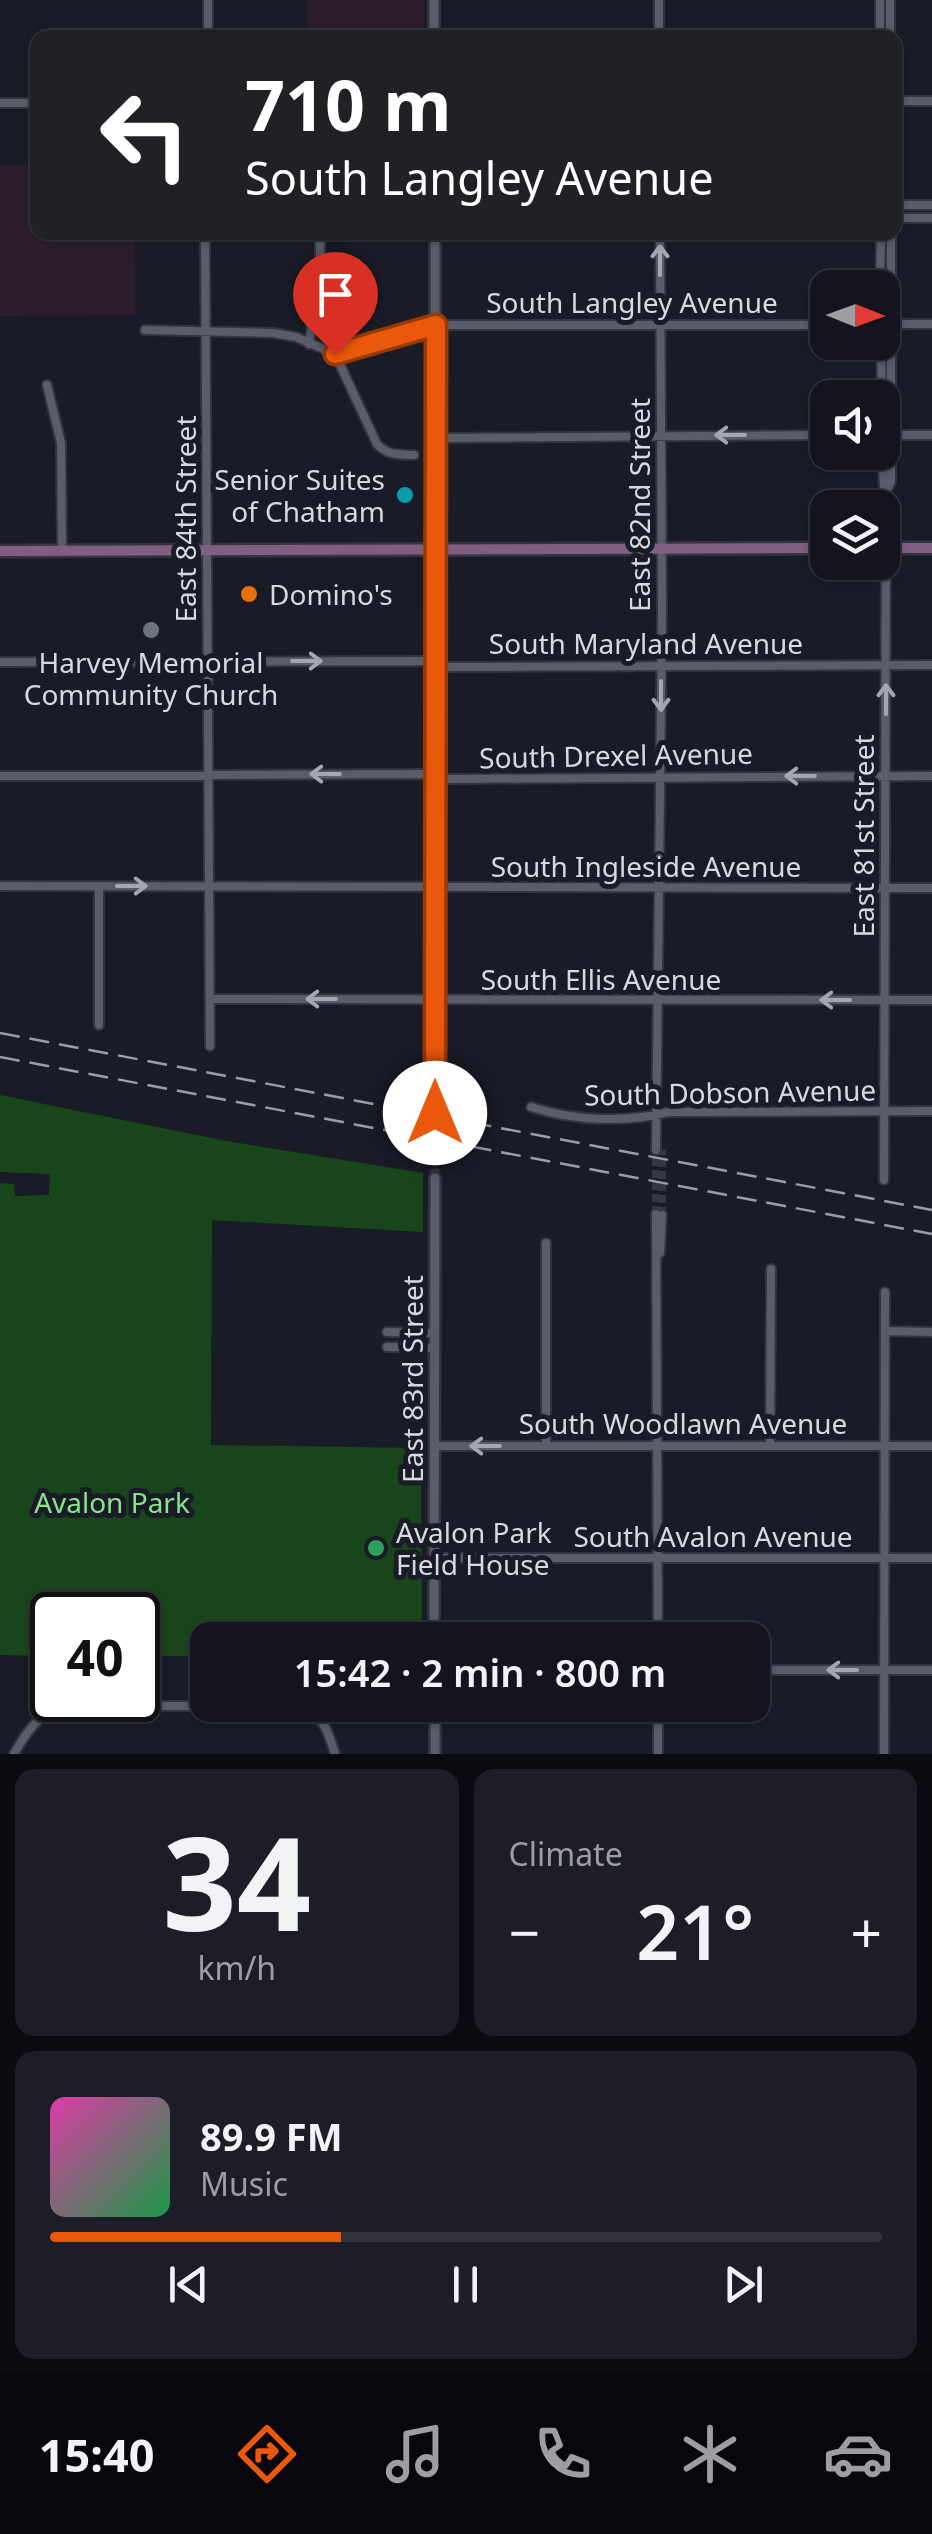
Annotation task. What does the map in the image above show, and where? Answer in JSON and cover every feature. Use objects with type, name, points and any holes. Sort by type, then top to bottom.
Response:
[{"type":"main road","points":[[0,550],[810,548]]},
{"type":"main road","points":[[900,548],[932,548]]},
{"type":"street","points":[[208,0],[208,30]]},
{"type":"street","points":[[434,0],[434,30]]},
{"type":"street","points":[[659,0],[660,30]]},
{"type":"street","points":[[880,0],[880,30]]},
{"type":"street","points":[[890,0],[890,30]]},
{"type":"street","points":[[902,101],[932,101]]},
{"type":"street","points":[[0,103],[30,103]]},
{"type":"street","points":[[902,206],[932,206]]},
{"type":"street","points":[[902,218],[932,218]]},
{"type":"street","name":"East 84th Street","points":[[205,240],[210,1046]]},
{"type":"street","points":[[309,344],[320,275],[320,240]]},
{"type":"street","points":[[435,240],[435,1113]]},
{"type":"street","name":"East 82nd Street","points":[[659,1150],[660,240]]},
{"type":"street","points":[[880,240],[880,270]]},
{"type":"street","name":"East 81st Street","points":[[889,270],[891,240]]},
{"type":"street","name":"South Langley Avenue","points":[[335,354],[436,325],[810,324]]},
{"type":"street","points":[[900,324],[932,324]]},
{"type":"street","points":[[145,330],[274,333],[296,337],[335,354],[377,444],[394,454],[414,454]]},
{"type":"street","points":[[48,385],[61,444],[62,551]]},
{"type":"street","points":[[436,438],[810,435]]},
{"type":"street","points":[[900,435],[932,435]]},
{"type":"street","name":"East 81st Street","points":[[884,1180],[885,580]]},
{"type":"street","name":"South Maryland Avenue","points":[[0,662],[424,660],[438,664],[932,665]]},
{"type":"street","name":"South Drexel Avenue","points":[[0,776],[932,776]]},
{"type":"street","name":"South Ingleside Avenue","points":[[0,886],[932,888]]},
{"type":"street","points":[[99,886],[99,1025]]},
{"type":"street","name":"South Ellis Avenue","points":[[210,1000],[932,1000]]},
{"type":"street","name":"South Dobson Avenue","points":[[531,1107],[580,1118],[648,1118],[669,1112],[932,1111]]},
{"type":"street","name":"East 83rd Street","points":[[434,1622],[435,1178]]},
{"type":"street","points":[[658,1622],[659,1215]]},
{"type":"street","points":[[546,1243],[546,1446]]},
{"type":"street","points":[[770,1446],[771,1270]]},
{"type":"street","points":[[884,1754],[885,1292]]},
{"type":"street","points":[[885,1331],[932,1332]]},
{"type":"street","points":[[386,1332],[434,1332]]},
{"type":"street","points":[[387,1347],[434,1348]]},
{"type":"street","name":"South Woodlawn Avenue","points":[[434,1446],[932,1446]]},
{"type":"street","name":"South Avalon Avenue","points":[[434,1558],[932,1558]]},
{"type":"street","points":[[770,1670],[932,1670]]},
{"type":"street","points":[[14,1754],[30,1726],[70,1706],[295,1706],[321,1719],[335,1754]]},
{"type":"street","points":[[434,1722],[434,1754]]},
{"type":"street","points":[[658,1722],[658,1754]]},
{"type":"shaded area","points":[[307,0],[424,0],[424,30],[307,30]]},
{"type":"shaded area","points":[[0,165],[30,165],[30,240],[134,240],[135,315],[0,316]]},
{"type":"green space","name":"Avalon Park","points":[[0,1095],[221,1140],[423,1173],[423,1232],[212,1220],[211,1445],[421,1448],[422,1622],[190,1622],[190,1656],[160,1656],[160,1592],[30,1592],[30,1656],[0,1655],[0,1183],[14,1184],[15,1196],[49,1195],[50,1174],[0,1172]]},
{"type":"tunnel","points":[[435,1113],[435,1178]]},
{"type":"tunnel","points":[[656,1150],[656,1214]]},
{"type":"tunnel","points":[[662,1150],[662,1215]]},
{"type":"railway","points":[[0,1033],[932,1210]]},
{"type":"railway","points":[[0,1057],[932,1234]]},
{"type":"place","name":"Senior Suites of Chatham","points":[[405,495]]},
{"type":"place","name":"Domino's","points":[[249,594]]},
{"type":"place","name":"Harvey Memorial Community Church","points":[[151,630]]},
{"type":"place","name":"Avalon Park Field House","points":[[376,1548]]},
{"type":"route","points":[[335,354],[436,325],[435,1113]]}]
